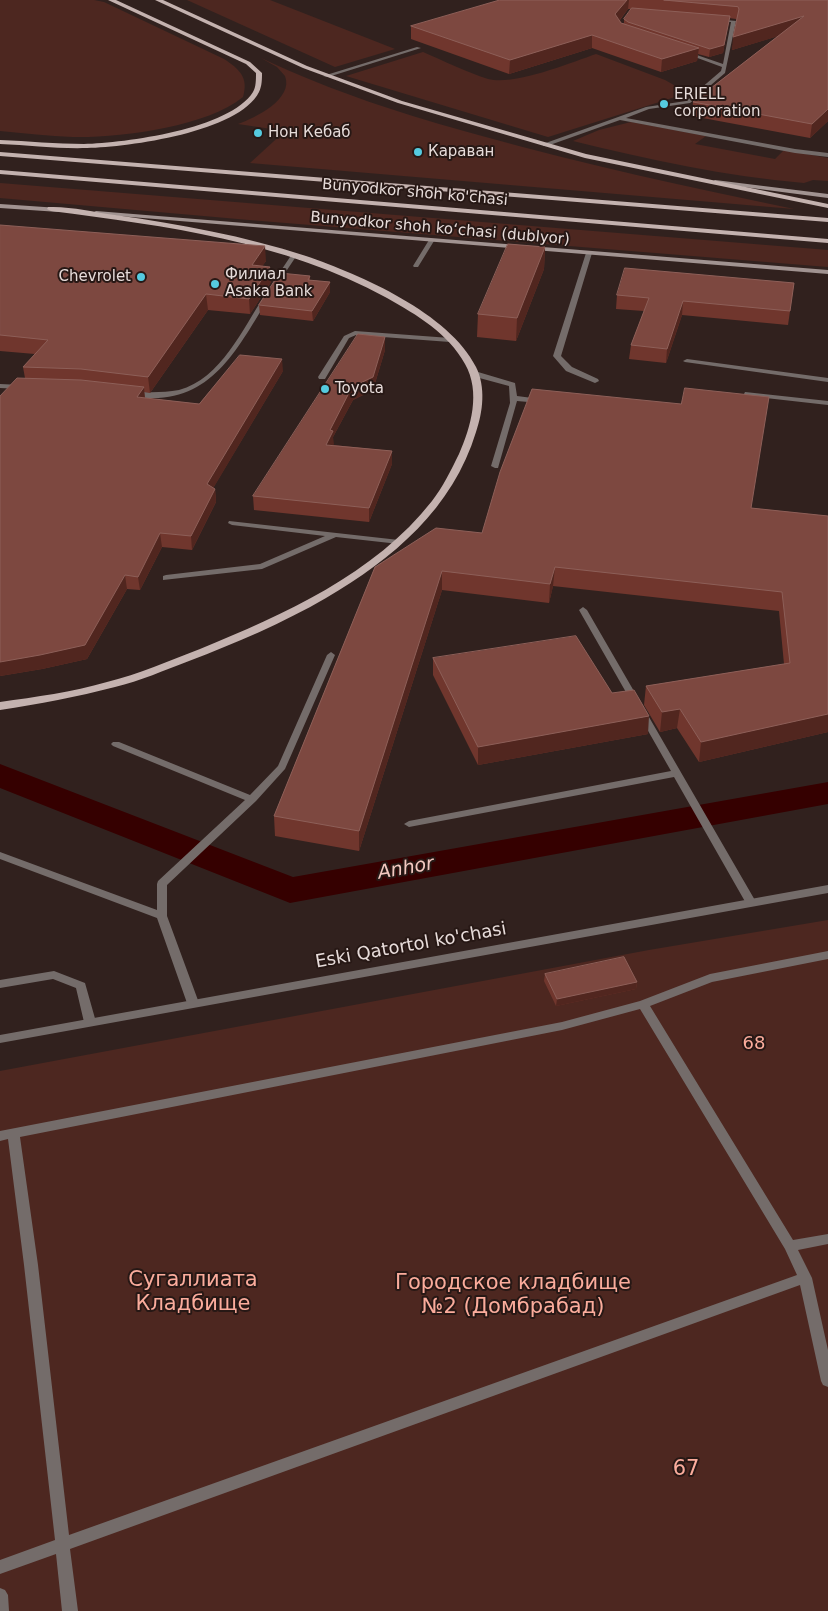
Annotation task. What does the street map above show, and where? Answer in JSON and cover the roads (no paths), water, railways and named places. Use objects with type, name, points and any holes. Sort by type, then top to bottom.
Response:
[{"type":"main road","points":[[0,144],[85,146],[118,144],[147,139],[209,124],[236,111],[255,94],[259,73],[248,62],[111,0]]},
{"type":"main road","points":[[158,0],[326,76],[400,102],[545,145],[688,178],[828,206]]},
{"type":"main road","points":[[0,144],[166,168]]},
{"type":"main road","name":"Bunyodkor shoh ko'chasi","points":[[0,154],[828,220]]},
{"type":"main road","name":"Bunyodkor shoh ko'chasi","points":[[0,172],[828,241]]},
{"type":"main road","points":[[0,706],[105,687],[237,639],[298,609],[354,577],[399,542],[435,505],[452,477],[467,446],[478,406],[475,374],[459,347],[427,319],[390,296],[352,276],[294,255],[236,238],[178,226],[51,209]]},
{"type":"street","points":[[545,145],[648,108],[688,102],[723,72],[726,66],[734,21],[706,19]]},
{"type":"street","points":[[326,76],[419,48]]},
{"type":"street","points":[[679,51],[726,66]]},
{"type":"street","points":[[617,118],[795,151],[828,155]]},
{"type":"street","points":[[688,178],[828,196]]},
{"type":"street","name":"Bunyodkor shoh koʻchasi (dublyor)","points":[[0,205],[828,272]]},
{"type":"street","points":[[416,266],[431,240]]},
{"type":"street","points":[[589,253],[557,356],[569,369],[595,381]]},
{"type":"street","points":[[123,393],[152,397],[173,395],[188,391],[204,382],[225,360],[294,255]]},
{"type":"street","points":[[322,376],[346,337],[355,333],[450,340]]},
{"type":"street","points":[[687,361],[828,380]]},
{"type":"street","points":[[475,374],[512,385],[514,403],[495,466]]},
{"type":"street","points":[[0,386],[28,387]]},
{"type":"street","points":[[748,394],[828,403]]},
{"type":"street","points":[[513,398],[551,402]]},
{"type":"street","points":[[232,523],[399,542]]},
{"type":"street","points":[[166,578],[262,566],[334,535]]},
{"type":"street","points":[[583,610],[751,902]]},
{"type":"street","points":[[193,1003],[162,916],[162,884],[252,800],[282,767],[331,655]]},
{"type":"street","points":[[116,744],[252,800]]},
{"type":"street","points":[[409,824],[677,772]]},
{"type":"street","points":[[0,855],[162,916]]},
{"type":"street","name":"Eski Qatortol ko'chasi","points":[[0,1039],[828,889]]},
{"type":"street","points":[[70,1611],[32,1275],[6,1135],[562,1026],[644,1004],[710,978],[828,955]]},
{"type":"street","points":[[0,984],[54,975],[81,986],[90,1022]]},
{"type":"street","points":[[644,1004],[790,1246],[805,1278],[828,1381]]},
{"type":"street","points":[[790,1246],[828,1239]]},
{"type":"street","points":[[0,1567],[805,1278]]},
{"type":"street","points":[[0,1595],[1,1611]]},
{"type":"waterway","name":"Anhor","points":[[0,775],[290,890],[828,793]]},
{"type":"place","name":"ERIELL corporation","points":[[664,104]]},
{"type":"place","name":"Нон Кебаб","points":[[258,133]]},
{"type":"place","name":"Караван","points":[[418,152]]},
{"type":"place","name":"Chevrolet","points":[[141,277]]},
{"type":"place","name":"Филиал Asaka Bank","points":[[215,284]]},
{"type":"place","name":"Toyota","points":[[325,389]]},
{"type":"park label","name":"68","points":[[754,1044]]},
{"type":"park label","name":"Сугаллиата Кладбище","points":[[193,1293]]},
{"type":"park label","name":"Городское кладбище №2 (Домбрабад)","points":[[513,1296]]},
{"type":"park label","name":"67","points":[[686,1470]]}]
